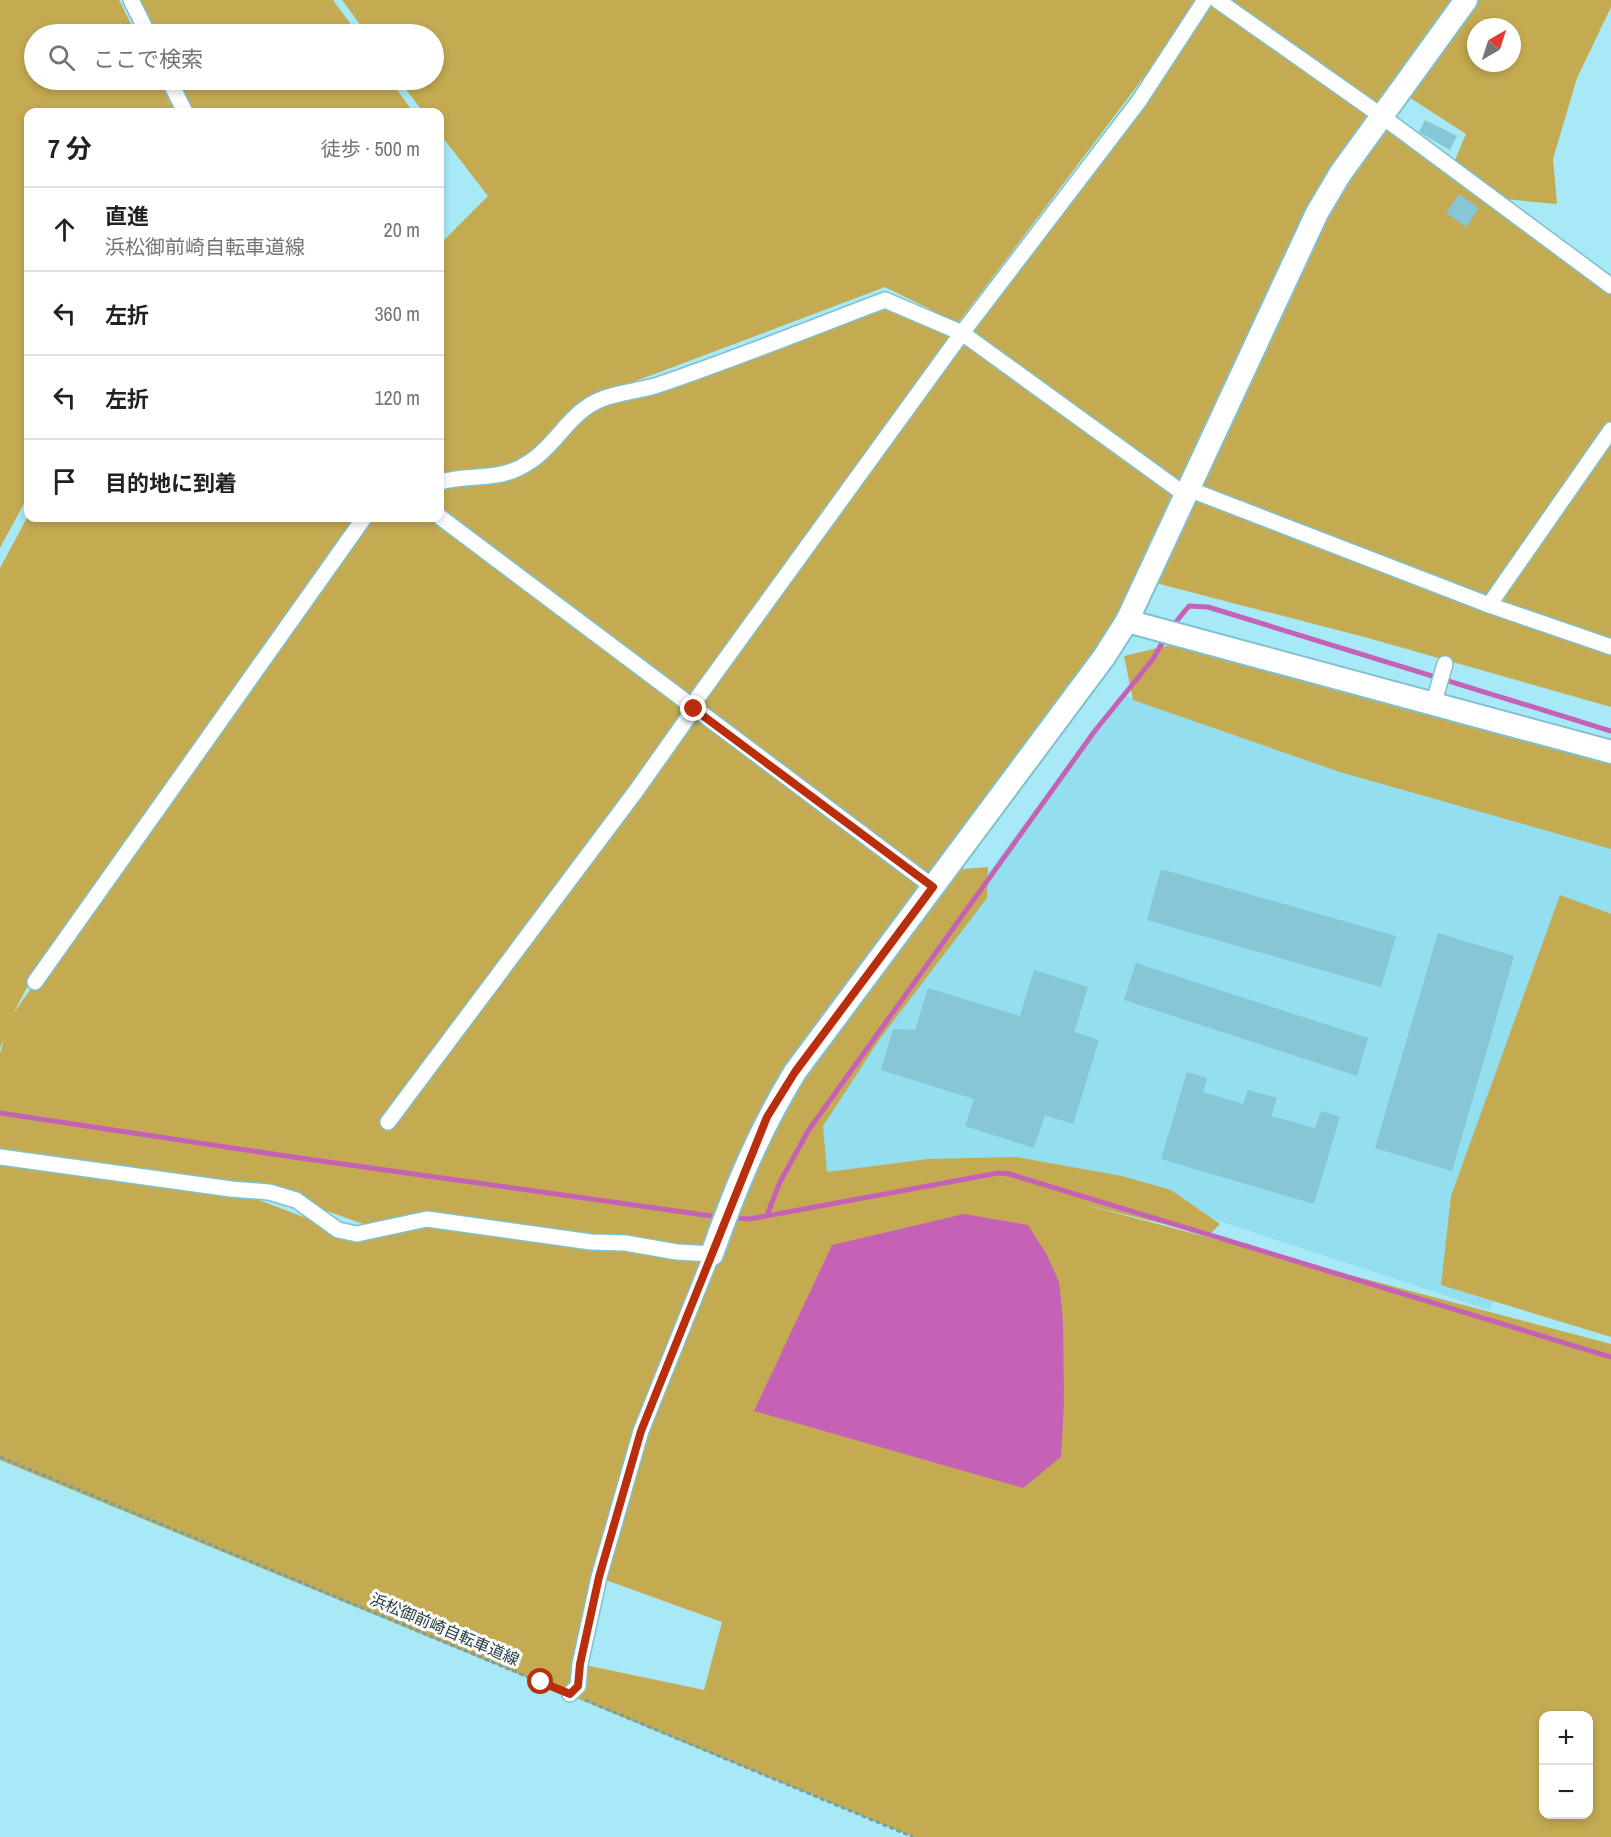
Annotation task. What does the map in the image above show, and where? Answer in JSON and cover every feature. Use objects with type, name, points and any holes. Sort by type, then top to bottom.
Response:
[{"type":"street","points":[[131,0],[143,24]]},
{"type":"street","points":[[388,1122],[636,791],[694,709],[698,697],[962,333],[1139,101],[1205,0]]},
{"type":"street","points":[[1217,0],[1383,117],[1611,286]]},
{"type":"street","points":[[570,1694],[578,1686],[580,1664],[599,1577],[641,1431],[767,1117],[795,1072],[1104,657],[1127,621],[1189,493],[1317,213],[1340,174],[1466,0]]},
{"type":"street","points":[[174,90],[183,108]]},
{"type":"street","points":[[444,482],[495,477],[514,471],[533,460],[570,420],[601,399],[653,387],[885,300],[962,333],[1189,493],[1489,605],[1611,647]]},
{"type":"street","points":[[1489,605],[1611,430]]},
{"type":"street","points":[[444,520],[933,887]]},
{"type":"street","points":[[35,982],[361,522]]},
{"type":"street","points":[[1127,621],[1611,752]]},
{"type":"street","points":[[1433,705],[1445,664]]},
{"type":"street","points":[[0,1157],[231,1189],[269,1192],[296,1200],[338,1230],[357,1234],[427,1219],[591,1242],[624,1243],[677,1252],[712,1254]]},
{"type":"path","name":"浜松御前崎自転車道線","points":[[0,1457],[913,1837]]},
{"type":"shaded area","points":[[0,0],[119,0],[131,24],[24,24],[24,90],[164,90],[173,108],[24,108],[24,503],[0,548]]},
{"type":"shaded area","points":[[131,0],[333,0],[351,24],[143,24]]},
{"type":"shaded area","points":[[342,0],[1202,0],[958,323],[885,287],[588,399],[601,399],[885,300],[962,333],[1205,0],[1611,0],[1611,7],[1577,78],[1553,159],[1557,204],[1493,198],[1611,286],[1611,707],[1368,638],[1148,581],[952,862],[963,869],[988,867],[987,898],[879,1040],[823,1126],[827,1172],[928,1159],[1016,1157],[1122,1176],[1171,1190],[1220,1224],[1209,1235],[1078,1203],[1611,1344],[1611,1837],[913,1837],[0,1460],[0,1053],[4,1039],[0,1048],[0,568],[25,522],[444,522],[444,240],[488,196],[444,139],[444,108],[420,108],[406,90],[444,90],[444,24],[360,24]],"holes":[[[1401,92],[1466,134],[1455,160],[1404,133],[1383,117]],[[247,683],[13,1014],[43,957]],[[240,1193],[296,1200],[369,1226],[338,1230]],[[707,1267],[707,1268],[608,1548]],[[600,1578],[722,1622],[704,1690],[580,1664]]]},
{"type":"shaded area","points":[[175,90],[397,90],[410,108],[183,108]]},
{"type":"shaded area","points":[[1196,639],[1611,763],[1611,849],[1340,772],[1133,700],[1124,656]]},
{"type":"shaded area","points":[[1121,694],[1611,841],[1611,1070],[1489,1310],[1038,1161],[768,1202],[848,1061]]},
{"type":"shaded area","points":[[1560,895],[1611,914],[1611,1337],[1441,1285],[1451,1196]]},
{"type":"shaded area","points":[[964,1214],[1028,1225],[1047,1255],[1059,1282],[1063,1320],[1064,1402],[1061,1457],[1023,1488],[754,1411],[832,1245]]},
{"type":"building","points":[[1425,120],[1457,136],[1450,150],[1419,132]]},
{"type":"building","points":[[1459,194],[1479,208],[1466,227],[1446,213]]},
{"type":"building","points":[[1161,869],[1396,936],[1381,987],[1147,920]]},
{"type":"building","points":[[1438,933],[1514,956],[1452,1171],[1375,1148]]},
{"type":"building","points":[[1136,963],[1368,1038],[1357,1076],[1124,1000]]},
{"type":"building","points":[[1034,970],[1088,987],[1074,1032],[1099,1040],[1073,1124],[1045,1115],[1034,1148],[965,1126],[974,1099],[881,1070],[893,1029],[915,1030],[928,988],[1020,1016]]},
{"type":"building","points":[[1187,1072],[1207,1078],[1203,1092],[1243,1104],[1248,1090],[1277,1098],[1271,1116],[1315,1128],[1321,1111],[1340,1117],[1314,1204],[1161,1159]]},
{"type":"waterway","points":[[1171,628],[1189,606],[1208,607],[1611,731]]},
{"type":"waterway","points":[[767,1215],[780,1182],[808,1131],[1094,732],[1153,659],[1166,636]]},
{"type":"waterway","points":[[0,1113],[719,1217]]},
{"type":"waterway","points":[[732,1218],[750,1219],[998,1173],[1009,1174],[1611,1357]]},
{"type":"route","points":[[541,1682],[570,1694],[578,1686],[580,1664],[599,1577],[641,1431],[767,1117],[795,1072],[933,887],[694,709]]}]
